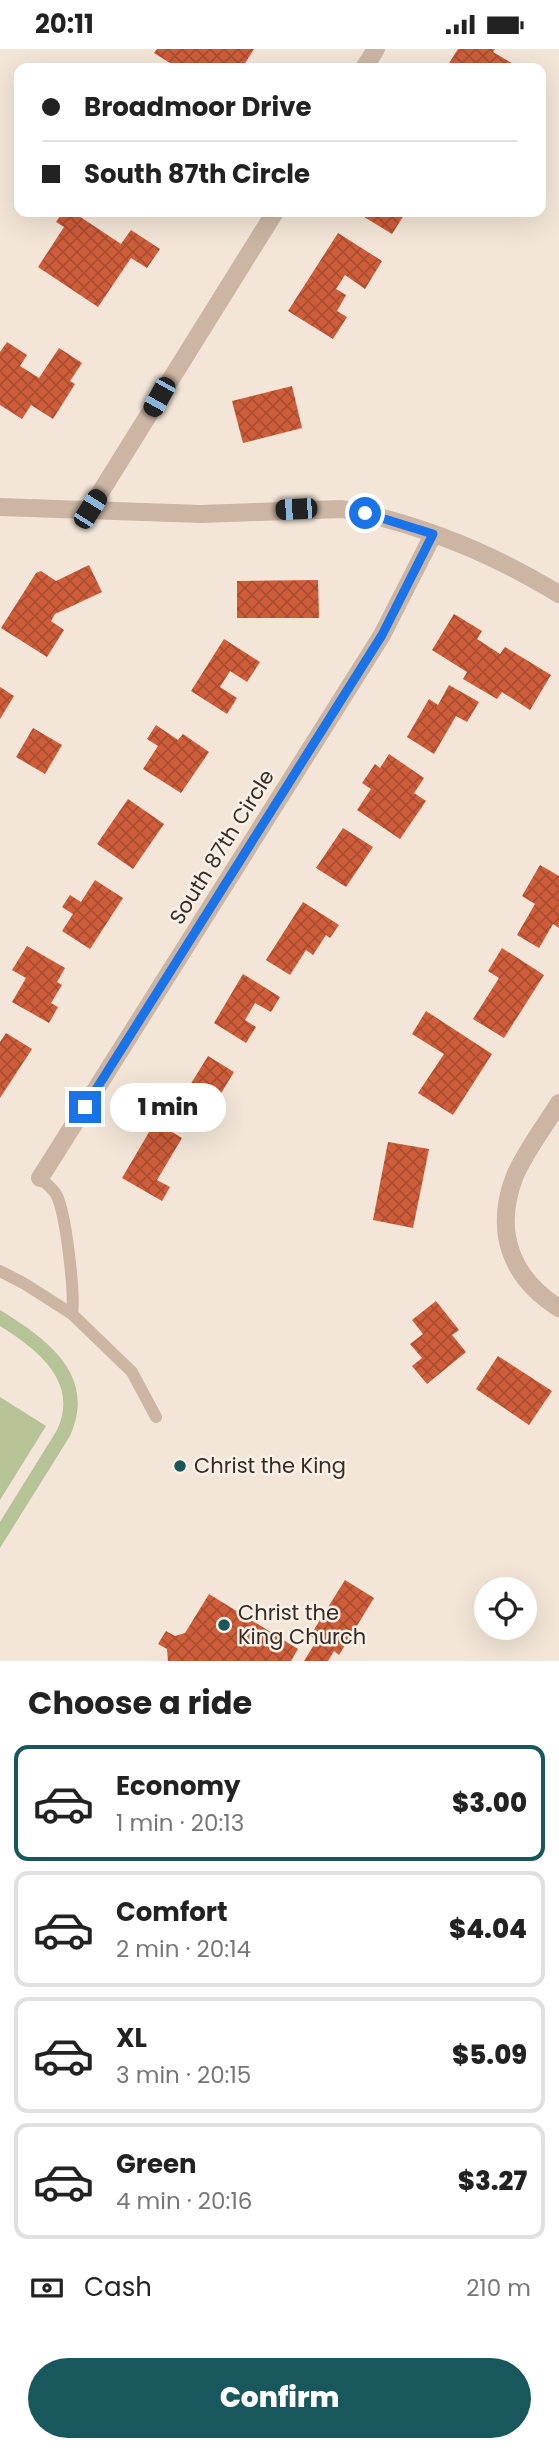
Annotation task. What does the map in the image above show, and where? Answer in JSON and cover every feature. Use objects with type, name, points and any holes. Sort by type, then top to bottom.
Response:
[{"type":"street","points":[[90,509],[272,217]]},
{"type":"street","points":[[0,507],[201,514],[342,509],[365,513],[433,534],[490,556],[559,594]]},
{"type":"street","name":"South 87th Circle","points":[[40,1178],[382,635],[433,534]]},
{"type":"street","points":[[559,1103],[515,1175],[506,1203],[505,1229],[513,1261],[530,1286],[559,1308]]},
{"type":"lane","points":[[40,1178],[57,1195],[61,1210],[73,1288],[72,1314]]},
{"type":"lane","points":[[0,1271],[72,1314],[132,1372],[156,1417]]},
{"type":"green space","points":[[0,1310],[34,1333],[62,1360],[72,1376],[77,1394],[77,1414],[70,1436],[0,1548],[0,1522],[57,1430],[63,1412],[63,1396],[51,1368],[27,1345],[0,1326]]},
{"type":"green space","points":[[0,1397],[46,1426],[0,1500]]},
{"type":"building","points":[[157,49],[254,49],[245,63],[170,63],[154,53]]},
{"type":"building","points":[[458,49],[495,49],[493,52],[512,63],[449,63]]},
{"type":"building","points":[[60,217],[80,217],[121,244],[131,230],[160,249],[147,268],[131,258],[98,307],[38,267],[64,227],[56,222]]},
{"type":"building","points":[[364,217],[403,217],[392,234]]},
{"type":"building","points":[[338,233],[382,261],[365,289],[345,275],[336,289],[346,295],[337,311],[347,317],[333,339],[288,311]]},
{"type":"building","points":[[7,342],[27,355],[20,366],[39,378],[59,348],[82,363],[70,381],[75,384],[53,419],[31,405],[22,419],[0,405],[0,352]]},
{"type":"building","points":[[292,386],[302,428],[243,443],[232,401]]},
{"type":"building","points":[[89,565],[102,592],[55,614],[51,621],[64,630],[47,657],[1,628],[36,573],[41,571],[56,581]]},
{"type":"building","points":[[318,580],[319,618],[237,618],[237,581]]},
{"type":"building","points":[[454,614],[482,631],[477,639],[500,654],[505,647],[551,675],[530,710],[502,692],[497,699],[463,679],[467,672],[432,650]]},
{"type":"building","points":[[224,639],[260,662],[247,682],[230,671],[220,687],[237,698],[227,714],[191,691]]},
{"type":"building","points":[[449,685],[479,702],[467,722],[456,716],[434,754],[407,737],[429,699],[438,705]]},
{"type":"building","points":[[0,687],[14,696],[0,719]]},
{"type":"building","points":[[156,725],[178,740],[183,734],[209,752],[181,793],[143,769],[158,746],[147,739]]},
{"type":"building","points":[[33,728],[62,745],[45,774],[16,757]]},
{"type":"building","points":[[389,754],[424,778],[414,793],[426,801],[400,839],[357,810],[371,789],[362,783],[375,764],[380,768]]},
{"type":"building","points":[[128,799],[164,824],[133,869],[97,844]]},
{"type":"building","points":[[343,828],[373,847],[346,887],[316,868]]},
{"type":"building","points":[[540,865],[559,876],[559,928],[553,924],[539,948],[517,935],[535,904],[522,896]]},
{"type":"building","points":[[95,880],[123,898],[90,949],[62,931],[73,914],[62,907],[70,895],[81,902]]},
{"type":"building","points":[[303,902],[339,925],[330,938],[326,935],[313,955],[306,950],[290,975],[266,960]]},
{"type":"building","points":[[27,946],[65,968],[57,982],[62,985],[51,1003],[58,1007],[49,1023],[12,1002],[26,978],[12,970]]},
{"type":"building","points":[[502,948],[544,975],[504,1038],[473,1019],[499,978],[488,971]]},
{"type":"building","points":[[243,974],[280,997],[271,1012],[255,1003],[245,1020],[256,1027],[246,1043],[214,1023]]},
{"type":"building","points":[[426,1011],[492,1054],[453,1115],[418,1093],[444,1054],[412,1034]]},
{"type":"building","points":[[6,1033],[32,1049],[0,1098],[0,1042]]},
{"type":"building","points":[[208,1056],[234,1072],[203,1123],[164,1100],[175,1083],[187,1090]]},
{"type":"building","points":[[155,1122],[182,1138],[157,1180],[170,1187],[162,1201],[122,1178]]},
{"type":"building","points":[[388,1142],[429,1149],[413,1228],[373,1220]]},
{"type":"building","points":[[436,1301],[459,1330],[452,1335],[466,1352],[427,1384],[412,1366],[422,1358],[410,1344],[423,1334],[412,1320]]},
{"type":"building","points":[[498,1356],[552,1391],[529,1425],[476,1389]]},
{"type":"building","points":[[345,1580],[374,1598],[339,1655],[334,1651],[328,1661],[304,1661],[317,1640],[310,1636]]},
{"type":"building","name":"Christ the King Church","points":[[209,1594],[298,1649],[291,1661],[168,1661],[167,1649],[158,1644],[166,1631],[175,1636],[185,1633]]},
{"type":"place","name":"Christ the King","points":[[180,1466]]},
{"type":"place","name":"Christ the King Church","points":[[224,1625]]},
{"type":"route","points":[[85,1107],[382,635],[433,534],[365,513]]}]
